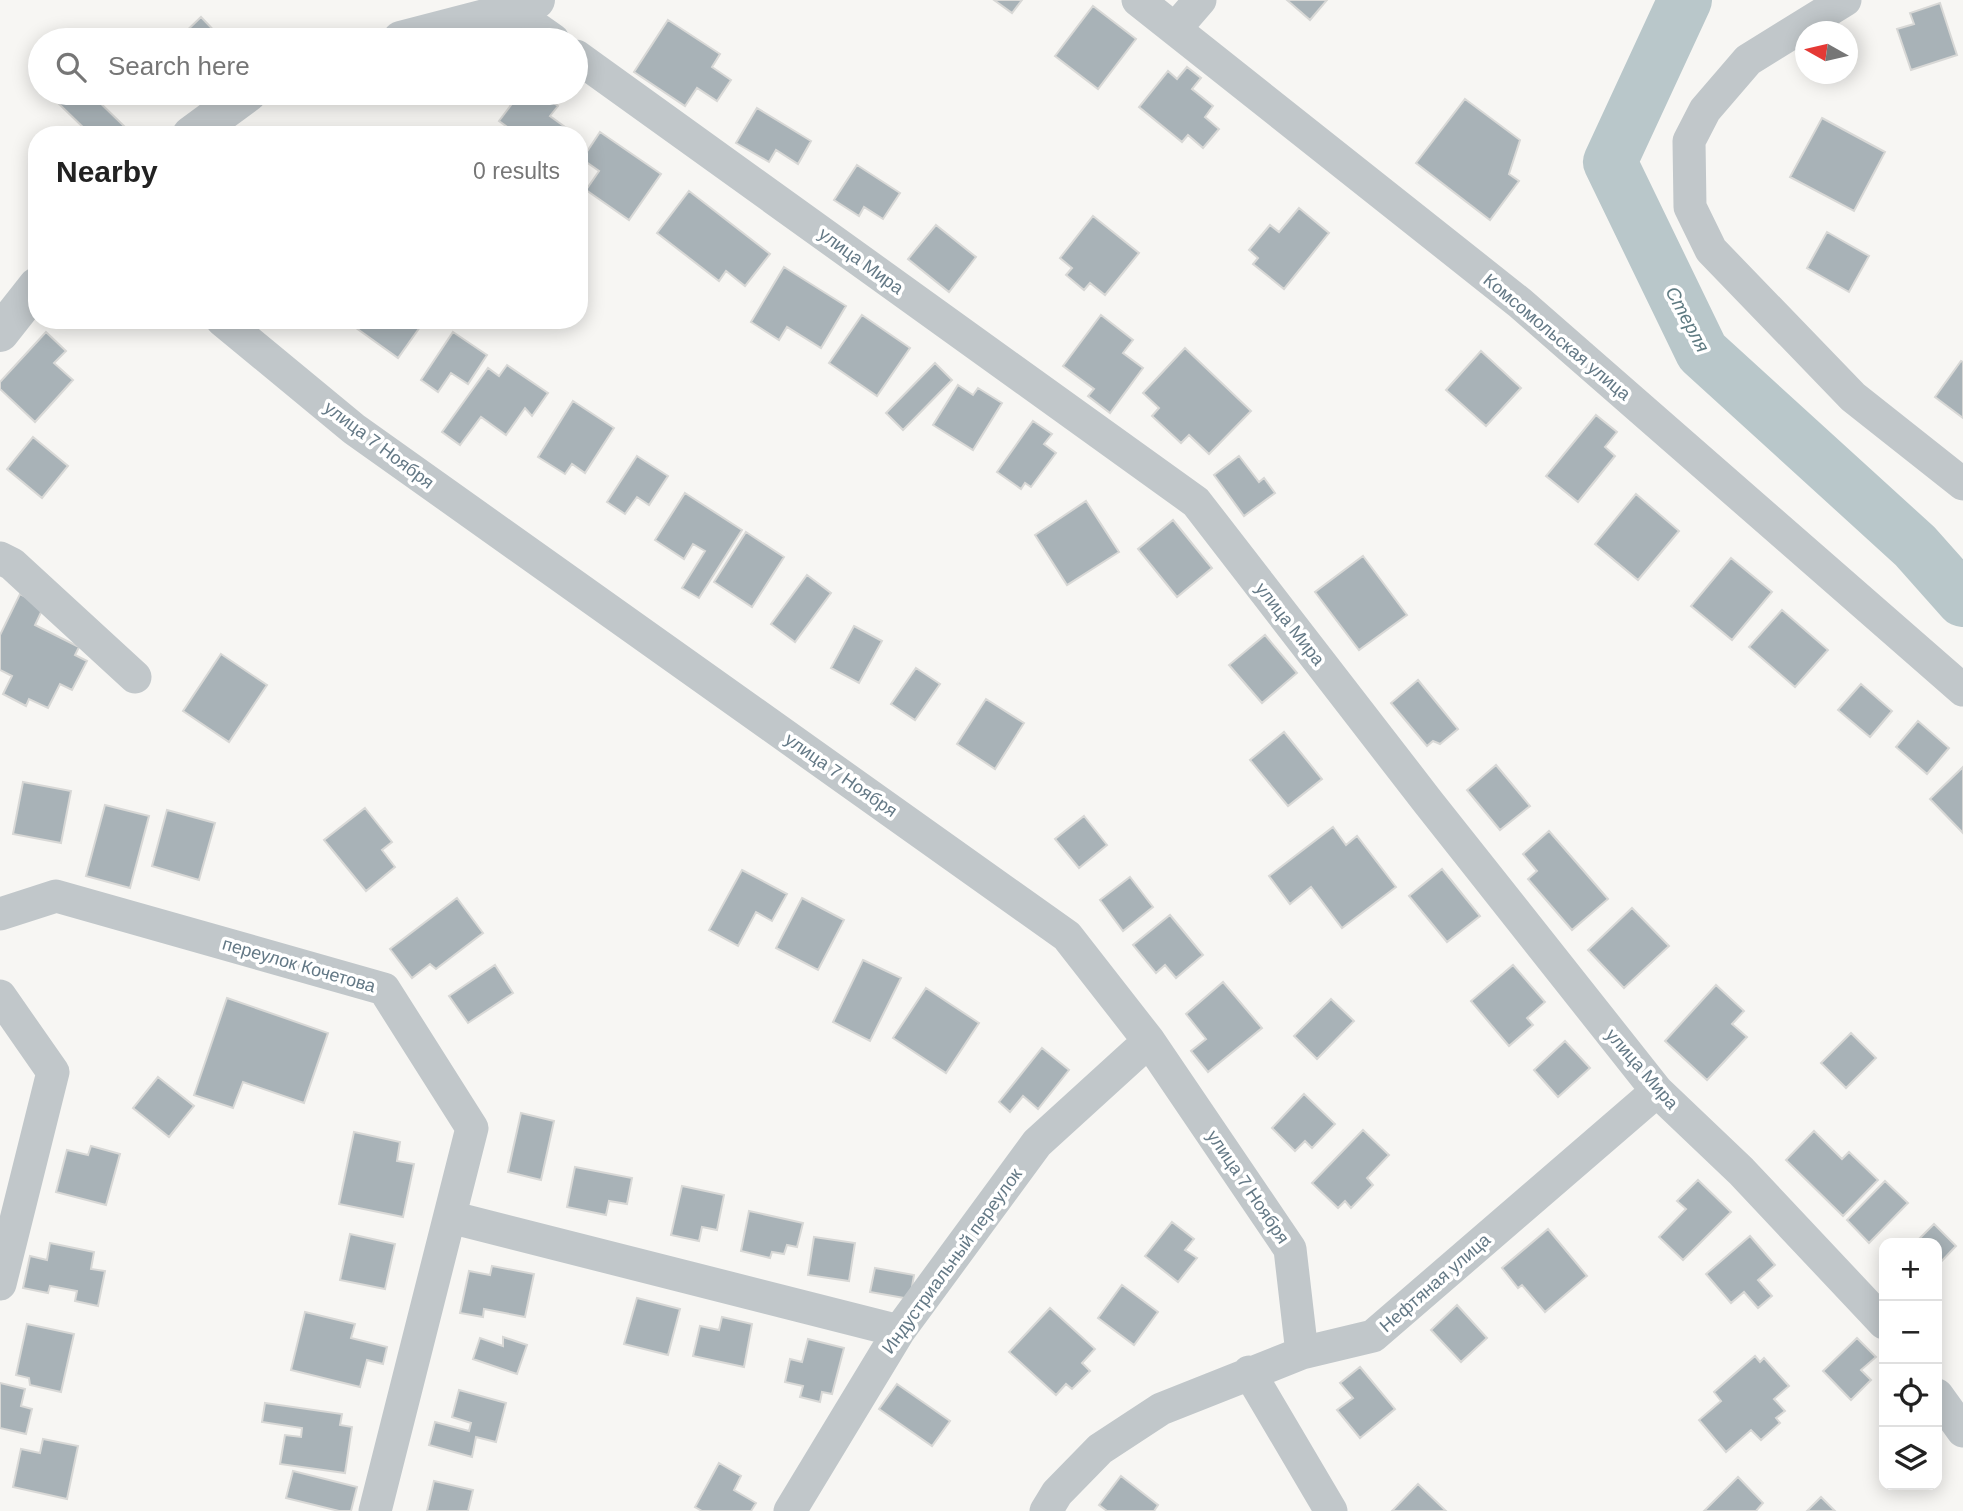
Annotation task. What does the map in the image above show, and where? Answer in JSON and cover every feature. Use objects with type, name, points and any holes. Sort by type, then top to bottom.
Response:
[{"type":"street","name":"Комсомольская улица","points":[[1138,0],[1520,303],[1963,690]]},
{"type":"street","points":[[1175,29],[1200,0]]},
{"type":"street","points":[[1845,0],[1748,60],[1705,110],[1689,141],[1690,207],[1711,250],[1853,397],[1963,484]]},
{"type":"street","points":[[443,28],[524,5],[543,28]]},
{"type":"street","name":"улица Мира","points":[[588,66],[1196,502],[1428,802],[1657,1091],[1741,1171],[1879,1318]]},
{"type":"street","points":[[203,126],[232,105]]},
{"type":"street","points":[[0,333],[28,297]]},
{"type":"street","name":"улица 7 Ноября","points":[[233,329],[354,429],[1067,936],[1149,1041],[1290,1249],[1302,1353]]},
{"type":"street","points":[[0,558],[12,564],[135,677]]},
{"type":"street","name":"переулок Кочетова","points":[[0,914],[56,896],[384,989],[472,1128],[375,1511]]},
{"type":"street","points":[[0,996],[52,1072],[0,1284]]},
{"type":"street","name":"Индустриальный переулок","points":[[790,1511],[899,1331],[1037,1143],[1149,1041]]},
{"type":"street","name":"Нефтяная улица","points":[[1046,1511],[1057,1493],[1100,1449],[1161,1409],[1302,1353],[1373,1336],[1657,1091]]},
{"type":"street","points":[[450,1217],[899,1331]]},
{"type":"street","points":[[1249,1372],[1331,1511]]},
{"type":"street","points":[[1942,1402],[1963,1431]]},
{"type":"building","points":[[994,0],[1022,0],[1012,13]]},
{"type":"building","points":[[1287,0],[1327,0],[1310,20]]},
{"type":"building","points":[[1940,3],[1957,55],[1911,70],[1897,29],[1914,24],[1910,13]]},
{"type":"building","points":[[1093,6],[1136,39],[1098,89],[1055,56]]},
{"type":"building","points":[[201,17],[212,28],[190,28]]},
{"type":"building","points":[[668,20],[720,54],[712,67],[731,80],[717,101],[697,88],[685,106],[634,72]]},
{"type":"building","points":[[1187,67],[1201,78],[1192,89],[1213,106],[1205,117],[1219,129],[1203,148],[1188,135],[1182,142],[1139,107],[1168,71],[1177,79]]},
{"type":"building","points":[[1465,99],[1520,140],[1509,174],[1519,181],[1490,220],[1416,163]]},
{"type":"building","points":[[60,105],[102,105],[124,126],[82,126]]},
{"type":"building","points":[[511,105],[557,105],[550,116],[564,126],[506,126],[499,121]]},
{"type":"building","points":[[757,108],[811,141],[798,164],[776,150],[769,162],[736,143]]},
{"type":"building","points":[[1822,118],[1885,152],[1854,211],[1790,177]]},
{"type":"building","points":[[600,132],[661,174],[629,220],[588,191],[599,171],[588,163],[588,150]]},
{"type":"building","points":[[857,165],[900,193],[883,219],[864,207],[859,216],[834,200]]},
{"type":"building","points":[[689,191],[770,254],[745,286],[726,271],[719,281],[657,233]]},
{"type":"building","points":[[1299,208],[1329,233],[1284,289],[1253,264],[1258,258],[1249,250],[1270,225],[1279,232]]},
{"type":"building","points":[[1093,216],[1139,253],[1105,295],[1090,283],[1084,290],[1066,275],[1072,268],[1060,258]]},
{"type":"building","points":[[936,225],[976,257],[949,292],[908,259]]},
{"type":"building","points":[[1827,232],[1869,256],[1849,292],[1807,268]]},
{"type":"building","points":[[784,267],[846,306],[821,348],[787,327],[779,340],[751,322]]},
{"type":"building","points":[[862,315],[910,348],[877,396],[829,363]]},
{"type":"building","points":[[1101,315],[1133,340],[1123,353],[1143,368],[1110,413],[1088,396],[1094,389],[1063,366]]},
{"type":"building","points":[[358,329],[419,329],[398,358]]},
{"type":"building","points":[[46,332],[66,351],[54,363],[73,380],[35,422],[0,389],[0,382]]},
{"type":"building","points":[[453,332],[487,355],[468,384],[451,373],[438,392],[421,380]]},
{"type":"building","points":[[1185,348],[1251,411],[1209,454],[1189,435],[1181,443],[1152,416],[1159,408],[1143,393]]},
{"type":"building","points":[[1481,351],[1521,388],[1486,426],[1446,390]]},
{"type":"building","points":[[1961,361],[1963,362],[1963,418],[1935,397]]},
{"type":"building","points":[[935,363],[952,380],[903,430],[886,413]]},
{"type":"building","points":[[507,365],[548,393],[532,416],[525,408],[506,435],[481,417],[460,445],[442,432],[488,368],[499,376]]},
{"type":"building","points":[[958,385],[973,395],[978,388],[1002,403],[973,450],[933,425]]},
{"type":"building","points":[[573,401],[614,428],[585,473],[572,464],[565,474],[538,457]]},
{"type":"building","points":[[1596,415],[1617,432],[1605,447],[1615,456],[1578,502],[1546,476]]},
{"type":"building","points":[[1033,421],[1052,434],[1044,444],[1056,453],[1031,487],[1025,483],[1021,489],[997,472]]},
{"type":"building","points":[[33,437],[68,466],[42,498],[7,469]]},
{"type":"building","points":[[637,456],[668,476],[649,505],[637,497],[625,514],[607,502]]},
{"type":"building","points":[[1239,456],[1259,482],[1264,478],[1275,493],[1244,516],[1214,475]]},
{"type":"building","points":[[685,493],[742,530],[699,598],[682,588],[705,551],[693,544],[684,559],[655,540]]},
{"type":"building","points":[[1636,494],[1679,531],[1638,580],[1595,544]]},
{"type":"building","points":[[1086,501],[1119,552],[1067,585],[1035,535]]},
{"type":"building","points":[[1173,520],[1212,568],[1177,597],[1138,549]]},
{"type":"building","points":[[746,532],[784,557],[752,607],[714,582]]},
{"type":"building","points":[[1363,556],[1407,615],[1359,650],[1315,592]]},
{"type":"building","points":[[1731,558],[1772,592],[1732,640],[1691,606]]},
{"type":"building","points":[[807,575],[831,593],[795,642],[771,624]]},
{"type":"building","points":[[20,594],[44,606],[35,625],[79,647],[75,655],[87,661],[72,690],[60,684],[48,708],[29,699],[26,706],[3,694],[12,676],[0,670],[0,635]]},
{"type":"building","points":[[1782,610],[1828,650],[1795,687],[1749,647]]},
{"type":"building","points":[[854,626],[882,641],[859,683],[831,668]]},
{"type":"building","points":[[1265,635],[1297,673],[1262,703],[1229,665]]},
{"type":"building","points":[[221,654],[267,685],[229,742],[183,711]]},
{"type":"building","points":[[916,668],[940,684],[915,720],[891,704]]},
{"type":"building","points":[[1418,680],[1458,729],[1440,744],[1433,741],[1427,746],[1391,703]]},
{"type":"building","points":[[1861,684],[1892,711],[1870,737],[1838,710]]},
{"type":"building","points":[[986,699],[1024,723],[995,769],[957,744]]},
{"type":"building","points":[[1918,721],[1949,748],[1927,774],[1896,747]]},
{"type":"building","points":[[1284,732],[1322,779],[1288,806],[1250,760]]},
{"type":"building","points":[[1496,765],[1530,806],[1500,830],[1467,790]]},
{"type":"building","points":[[1963,767],[1963,833],[1930,799]]},
{"type":"building","points":[[23,782],[71,791],[61,843],[13,834]]},
{"type":"building","points":[[105,805],[149,816],[130,888],[86,876]]},
{"type":"building","points":[[365,808],[392,842],[382,850],[395,867],[366,891],[324,840]]},
{"type":"building","points":[[167,810],[215,823],[199,880],[152,866]]},
{"type":"building","points":[[1084,816],[1107,845],[1079,868],[1055,839]]},
{"type":"building","points":[[1333,827],[1346,845],[1357,836],[1396,887],[1342,928],[1311,887],[1290,904],[1269,876]]},
{"type":"building","points":[[1549,831],[1608,899],[1572,930],[1528,879],[1537,871],[1523,854]]},
{"type":"building","points":[[1442,869],[1480,916],[1447,942],[1409,896]]},
{"type":"building","points":[[742,870],[787,894],[772,921],[756,912],[738,946],[709,930]]},
{"type":"building","points":[[1130,877],[1153,907],[1123,931],[1100,900]]},
{"type":"building","points":[[457,898],[483,933],[436,969],[430,964],[412,978],[390,949]]},
{"type":"building","points":[[802,898],[844,920],[818,970],[776,948]]},
{"type":"building","points":[[1632,908],[1669,946],[1624,988],[1588,950]]},
{"type":"building","points":[[1170,915],[1203,955],[1176,978],[1165,965],[1156,973],[1133,945]]},
{"type":"building","points":[[863,960],[901,978],[870,1041],[833,1022]]},
{"type":"building","points":[[495,965],[513,993],[468,1023],[449,996]]},
{"type":"building","points":[[1513,965],[1545,1002],[1527,1018],[1533,1025],[1509,1046],[1471,1001]]},
{"type":"building","points":[[1223,982],[1262,1028],[1208,1072],[1191,1051],[1206,1039],[1186,1014]]},
{"type":"building","points":[[1716,985],[1744,1011],[1732,1024],[1747,1037],[1707,1080],[1665,1041]]},
{"type":"building","points":[[926,988],[979,1023],[946,1073],[893,1038]]},
{"type":"building","points":[[227,998],[328,1033],[304,1103],[243,1082],[233,1108],[194,1095]]},
{"type":"building","points":[[1331,999],[1354,1021],[1317,1059],[1294,1036]]},
{"type":"building","points":[[1851,1033],[1876,1058],[1846,1088],[1821,1063]]},
{"type":"building","points":[[1565,1041],[1590,1068],[1558,1097],[1534,1070]]},
{"type":"building","points":[[1042,1048],[1069,1070],[1038,1109],[1023,1096],[1010,1112],[999,1102]]},
{"type":"building","points":[[158,1077],[194,1106],[169,1137],[133,1108]]},
{"type":"building","points":[[1304,1094],[1335,1124],[1312,1148],[1305,1141],[1295,1151],[1272,1128]]},
{"type":"building","points":[[521,1113],[554,1121],[541,1180],[508,1172]]},
{"type":"building","points":[[1363,1130],[1389,1155],[1367,1178],[1373,1185],[1351,1208],[1345,1201],[1338,1208],[1312,1183]]},
{"type":"building","points":[[1814,1131],[1842,1159],[1849,1152],[1878,1180],[1843,1216],[1786,1160]]},
{"type":"building","points":[[354,1132],[400,1142],[397,1161],[414,1164],[403,1217],[339,1204]]},
{"type":"building","points":[[91,1146],[120,1154],[106,1205],[56,1192],[67,1150],[88,1155]]},
{"type":"building","points":[[575,1167],[632,1178],[627,1204],[609,1201],[606,1215],[567,1207]]},
{"type":"building","points":[[1698,1180],[1731,1212],[1683,1260],[1659,1237],[1686,1209],[1677,1201]]},
{"type":"building","points":[[1885,1181],[1908,1203],[1869,1243],[1847,1220]]},
{"type":"building","points":[[682,1186],[724,1195],[717,1230],[702,1227],[699,1241],[671,1235]]},
{"type":"building","points":[[749,1211],[803,1223],[797,1247],[787,1245],[784,1254],[772,1252],[770,1258],[741,1251]]},
{"type":"building","points":[[1172,1222],[1194,1239],[1185,1250],[1197,1258],[1178,1282],[1145,1256]]},
{"type":"building","points":[[1934,1224],[1956,1246],[1942,1261],[1942,1238],[1920,1238]]},
{"type":"building","points":[[1548,1229],[1587,1276],[1545,1312],[1522,1285],[1518,1288],[1502,1268]]},
{"type":"building","points":[[350,1234],[395,1244],[385,1289],[340,1280]]},
{"type":"building","points":[[1750,1236],[1775,1265],[1758,1280],[1772,1296],[1758,1308],[1744,1292],[1731,1303],[1706,1274]]},
{"type":"building","points":[[814,1237],[855,1243],[849,1281],[808,1275]]},
{"type":"building","points":[[50,1243],[94,1252],[91,1269],[105,1271],[98,1306],[75,1301],[77,1291],[50,1286],[48,1293],[23,1288],[30,1256],[47,1260]]},
{"type":"building","points":[[492,1266],[534,1274],[525,1317],[484,1309],[483,1317],[460,1313],[469,1271],[490,1275]]},
{"type":"building","points":[[875,1268],[914,1275],[910,1299],[870,1292]]},
{"type":"building","points":[[1122,1285],[1158,1312],[1134,1345],[1098,1318]]},
{"type":"building","points":[[637,1298],[680,1309],[668,1355],[624,1344]]},
{"type":"building","points":[[1457,1305],[1487,1338],[1461,1362],[1431,1330]]},
{"type":"building","points":[[1050,1308],[1095,1349],[1082,1363],[1090,1371],[1072,1389],[1066,1384],[1056,1395],[1009,1352]]},
{"type":"building","points":[[305,1312],[355,1324],[351,1338],[387,1347],[383,1364],[367,1360],[360,1387],[291,1370]]},
{"type":"building","points":[[722,1317],[752,1324],[744,1367],[693,1356],[700,1326],[719,1330]]},
{"type":"building","points":[[27,1324],[74,1334],[61,1392],[30,1385],[29,1378],[16,1375]]},
{"type":"building","points":[[503,1337],[527,1345],[517,1374],[473,1359],[480,1338],[503,1346]]},
{"type":"building","points":[[1857,1338],[1876,1357],[1861,1370],[1871,1380],[1851,1400],[1823,1371]]},
{"type":"building","points":[[808,1339],[844,1348],[832,1394],[822,1392],[820,1402],[800,1397],[803,1386],[785,1382],[790,1359],[802,1362]]},
{"type":"building","points":[[1755,1356],[1760,1362],[1764,1358],[1789,1386],[1774,1399],[1785,1411],[1776,1418],[1780,1423],[1761,1440],[1751,1430],[1726,1452],[1699,1420],[1721,1401],[1714,1392]]},
{"type":"building","points":[[1360,1367],[1395,1409],[1360,1438],[1337,1410],[1353,1398],[1340,1383]]},
{"type":"building","points":[[0,1383],[25,1389],[21,1406],[32,1409],[26,1434],[0,1428]]},
{"type":"building","points":[[897,1384],[950,1421],[932,1446],[879,1409]]},
{"type":"building","points":[[459,1390],[506,1403],[496,1442],[476,1437],[472,1457],[429,1445],[435,1422],[469,1431],[471,1423],[452,1417]]},
{"type":"building","points":[[265,1403],[342,1414],[340,1425],[352,1427],[345,1473],[280,1464],[285,1435],[301,1437],[302,1428],[262,1422]]},
{"type":"building","points":[[43,1439],[78,1446],[67,1499],[13,1487],[21,1449],[40,1453]]},
{"type":"building","points":[[719,1463],[741,1476],[734,1490],[756,1503],[751,1511],[702,1511],[695,1507]]},
{"type":"building","points":[[293,1471],[357,1487],[351,1511],[339,1511],[286,1498]]},
{"type":"building","points":[[1121,1476],[1158,1505],[1154,1511],[1107,1511],[1099,1505]]},
{"type":"building","points":[[1738,1477],[1763,1503],[1756,1511],[1704,1511]]},
{"type":"building","points":[[434,1481],[473,1490],[468,1511],[427,1511]]},
{"type":"building","points":[[1418,1484],[1446,1511],[1392,1511]]},
{"type":"building","points":[[1821,1497],[1835,1511],[1807,1511]]},
{"type":"waterway","name":"Стерля","points":[[1685,0],[1610,162],[1702,352],[1915,546],[1963,600]]}]
